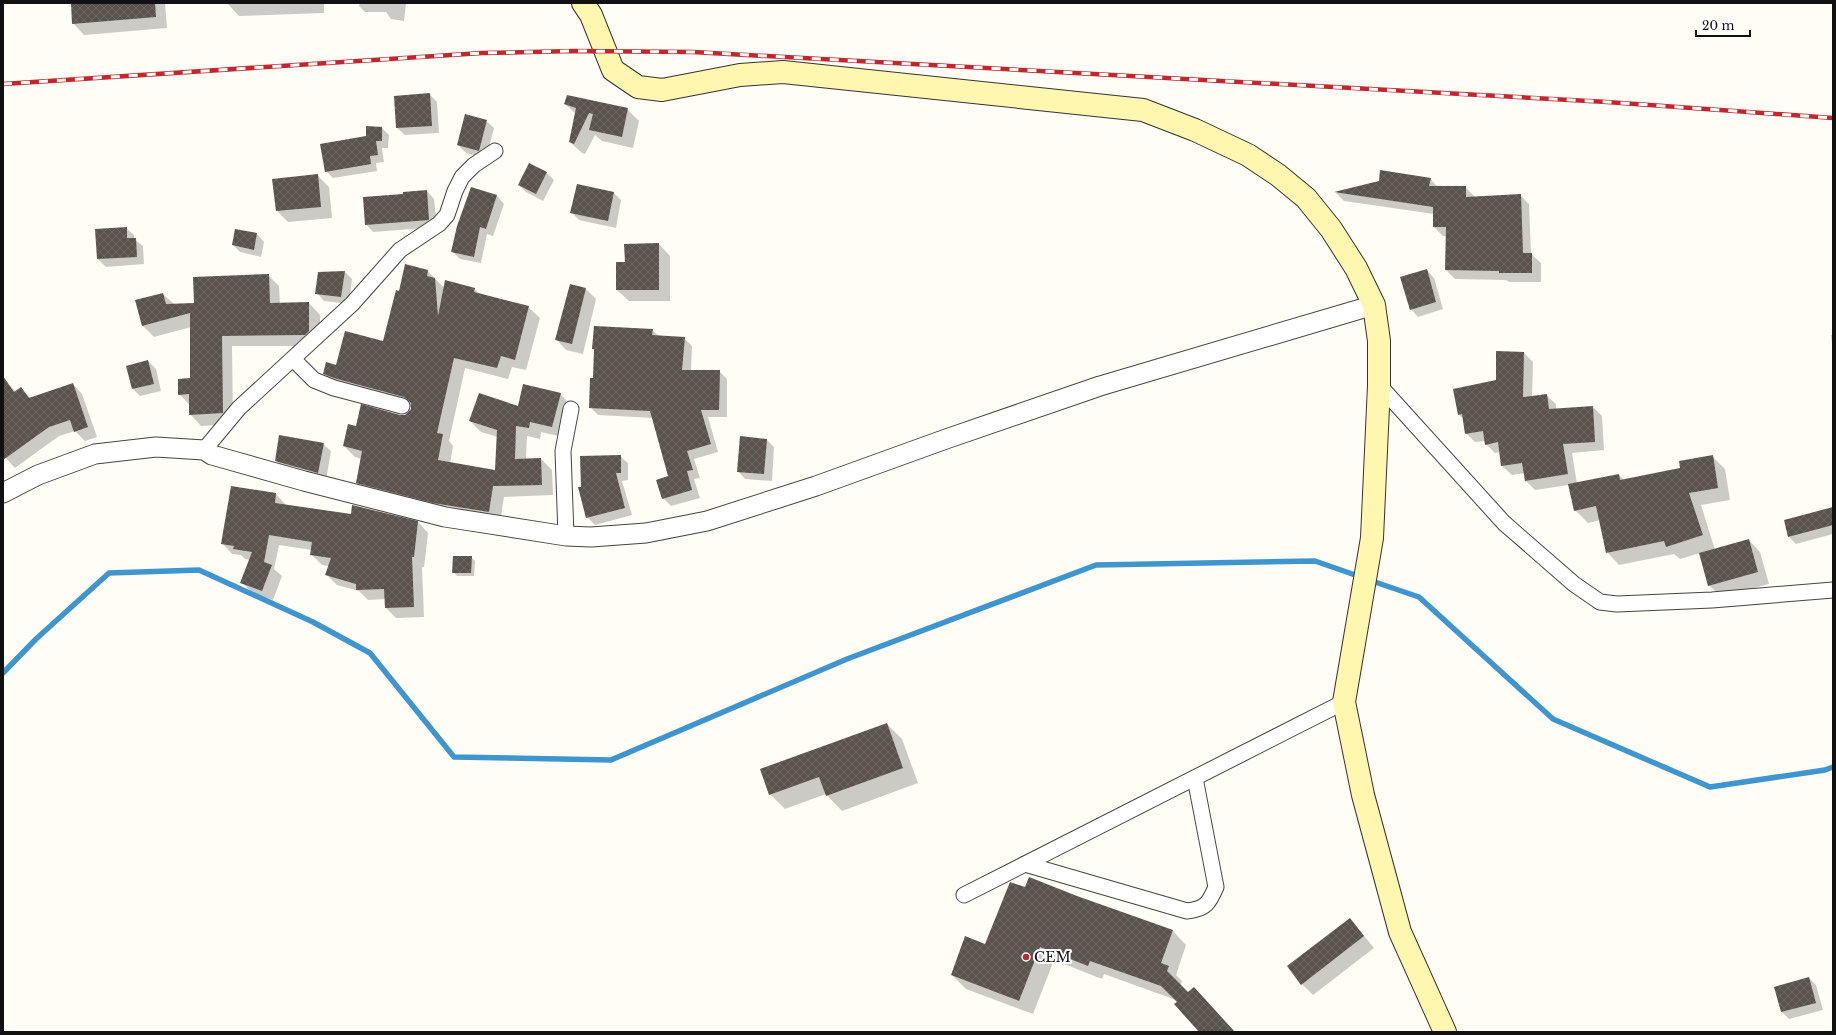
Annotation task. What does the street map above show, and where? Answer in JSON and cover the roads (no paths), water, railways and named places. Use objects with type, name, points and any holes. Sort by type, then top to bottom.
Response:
[{"type":"main road","points":[[583,3],[591,16],[612,70],[638,87],[662,90],[740,75],[783,72],[1143,110],[1195,130],[1248,155],[1278,175],[1306,198],[1331,229],[1356,268],[1374,305],[1379,341],[1379,385],[1372,538],[1344,702],[1363,795],[1400,932],[1445,1032]]},
{"type":"street","points":[[204,450],[239,408],[352,304],[400,250],[439,224],[447,215],[455,191],[462,177],[474,165],[495,152]]},
{"type":"street","points":[[3,493],[38,475],[95,454],[156,447],[204,450],[212,455],[304,481],[445,517],[566,536],[591,537],[646,534],[707,521],[816,486],[1100,386],[1374,305]]},
{"type":"street","points":[[293,359],[314,380],[334,388],[402,406]]},
{"type":"street","points":[[1379,385],[1504,523],[1574,584],[1600,602],[1617,604],[1712,600],[1833,590]]},
{"type":"street","points":[[566,536],[563,451],[571,409]]},
{"type":"street","points":[[964,895],[1344,702]]},
{"type":"street","points":[[1025,864],[1187,911],[1199,910],[1210,902],[1216,887],[1195,778]]},
{"type":"waterway","points":[[3,673],[36,639],[109,573],[199,570],[313,622],[370,653],[454,757],[611,760],[847,659],[1096,565],[1315,561],[1361,577]]},
{"type":"waterway","points":[[1369,580],[1419,597],[1553,719],[1710,787],[1825,770],[1833,767]]},
{"type":"railway","points":[[3,84],[482,53],[574,51],[693,52],[1607,102],[1833,118]]},
{"type":"place","name":"CEM","points":[[1026,957]]}]
